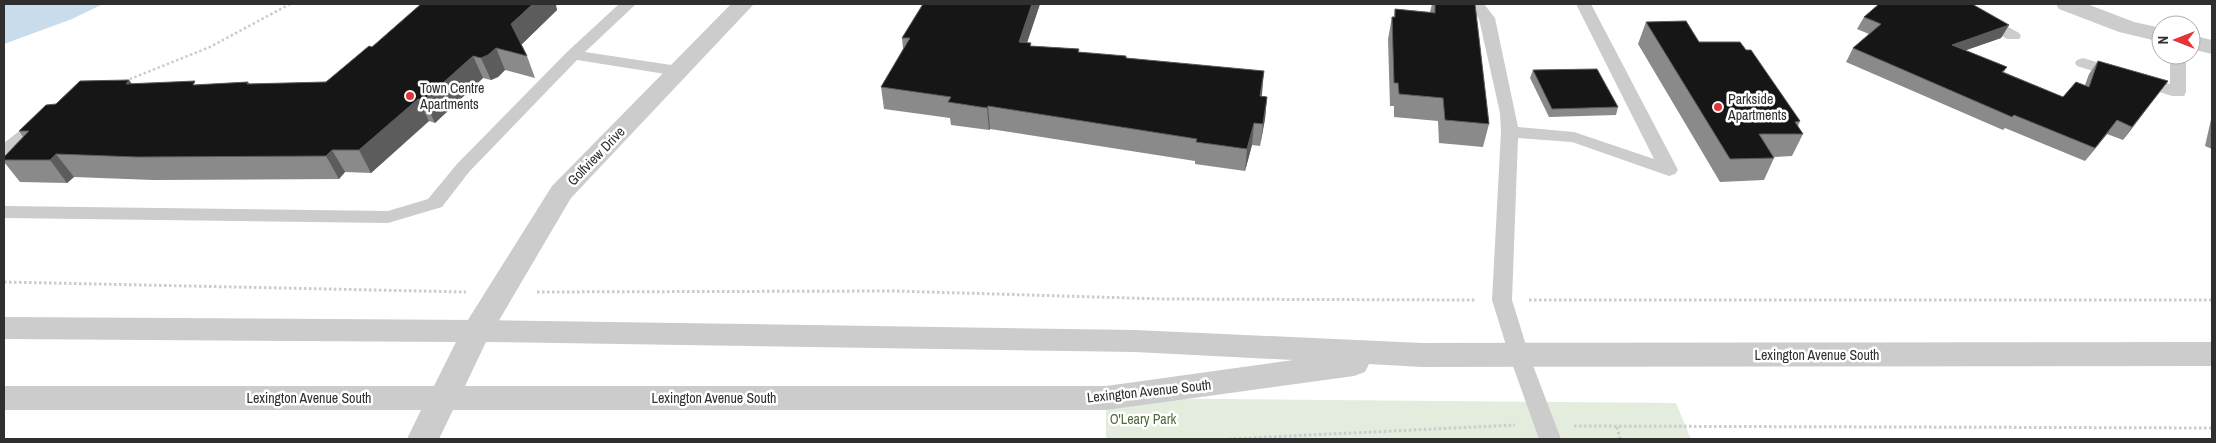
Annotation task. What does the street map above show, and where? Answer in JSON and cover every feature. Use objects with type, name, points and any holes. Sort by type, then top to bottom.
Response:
[{"type":"street","name":"Golfview Drive","points":[[423,439],[477,331],[561,192],[743,4]]},
{"type":"street","points":[[2066,4],[2127,27],[2151,33]]},
{"type":"street","name":"Lexington Avenue South","points":[[4,328],[477,331],[1135,341],[1422,355],[2212,354]]},
{"type":"street","name":"Lexington Avenue South","points":[[4,398],[1106,398],[1422,355]]},
{"type":"lane","points":[[4,212],[388,217],[435,203],[463,168],[573,55],[628,4]]},
{"type":"lane","points":[[1476,4],[1487,18],[1508,113],[1510,132],[1502,300],[1519,355],[1548,432]]},
{"type":"lane","points":[[1510,132],[1574,137],[1669,170],[1584,4]]},
{"type":"lane","points":[[1957,4],[2013,36]]},
{"type":"lane","points":[[573,55],[678,71]]},
{"type":"lane","points":[[2083,62],[2178,92],[2178,65]]},
{"type":"lane","points":[[4,152],[54,113]]},
{"type":"path","points":[[121,82],[212,47],[249,29],[290,4]]},
{"type":"path","points":[[4,282],[436,292],[895,291],[1163,300],[1502,300],[1601,298],[2212,300]]},
{"type":"path","points":[[1229,439],[1513,424],[1548,432],[1617,427],[2045,430],[2212,428]]},
{"type":"path","points":[[1617,427],[1620,439]]},
{"type":"green space","name":"O'Leary Park","points":[[1106,398],[1676,403],[1691,439],[1106,439]]},
{"type":"water","points":[[4,4],[103,4],[72,19],[4,44]]},
{"type":"building","name":"Town Centre Apartments","points":[[421,4],[533,4],[511,24],[527,56],[496,48],[481,58],[473,56],[424,100],[418,99],[359,150],[332,150],[326,156],[137,157],[56,154],[50,160],[4,160],[4,157],[29,131],[19,131],[46,105],[56,104],[80,81],[129,80],[126,84],[195,81],[193,85],[248,82],[247,84],[326,82],[369,46],[372,47]]},
{"type":"building","points":[[923,4],[1032,4],[1019,42],[1031,43],[1030,46],[1079,49],[1078,52],[1126,56],[1126,58],[1264,71],[1260,96],[1267,97],[1263,124],[1254,123],[1247,149],[1196,142],[1197,139],[988,106],[987,108],[948,102],[951,97],[881,87],[910,38],[902,38]]},
{"type":"building","points":[[1435,4],[1475,4],[1489,124],[1445,120],[1443,98],[1399,94],[1398,83],[1394,83],[1392,17],[1395,17],[1395,9],[1435,13]]},
{"type":"building","points":[[1879,4],[1972,4],[2009,25],[1952,45],[2007,67],[2002,72],[2063,97],[2076,82],[2089,87],[2098,61],[2168,81],[2132,127],[2117,120],[2095,148],[2014,115],[2012,117],[1853,48],[1881,24],[1864,17]]},
{"type":"building","points":[[1686,21],[1699,42],[1740,42],[1746,50],[1751,50],[1800,121],[1795,122],[1803,134],[1759,134],[1774,158],[1730,159],[1646,22]]},
{"type":"building","points":[[1597,69],[1618,107],[1552,109],[1533,70]]},
{"type":"place","name":"Town Centre Apartments","points":[[410,96]]},
{"type":"place","name":"Parkside Apartments","points":[[1718,107]]}]
